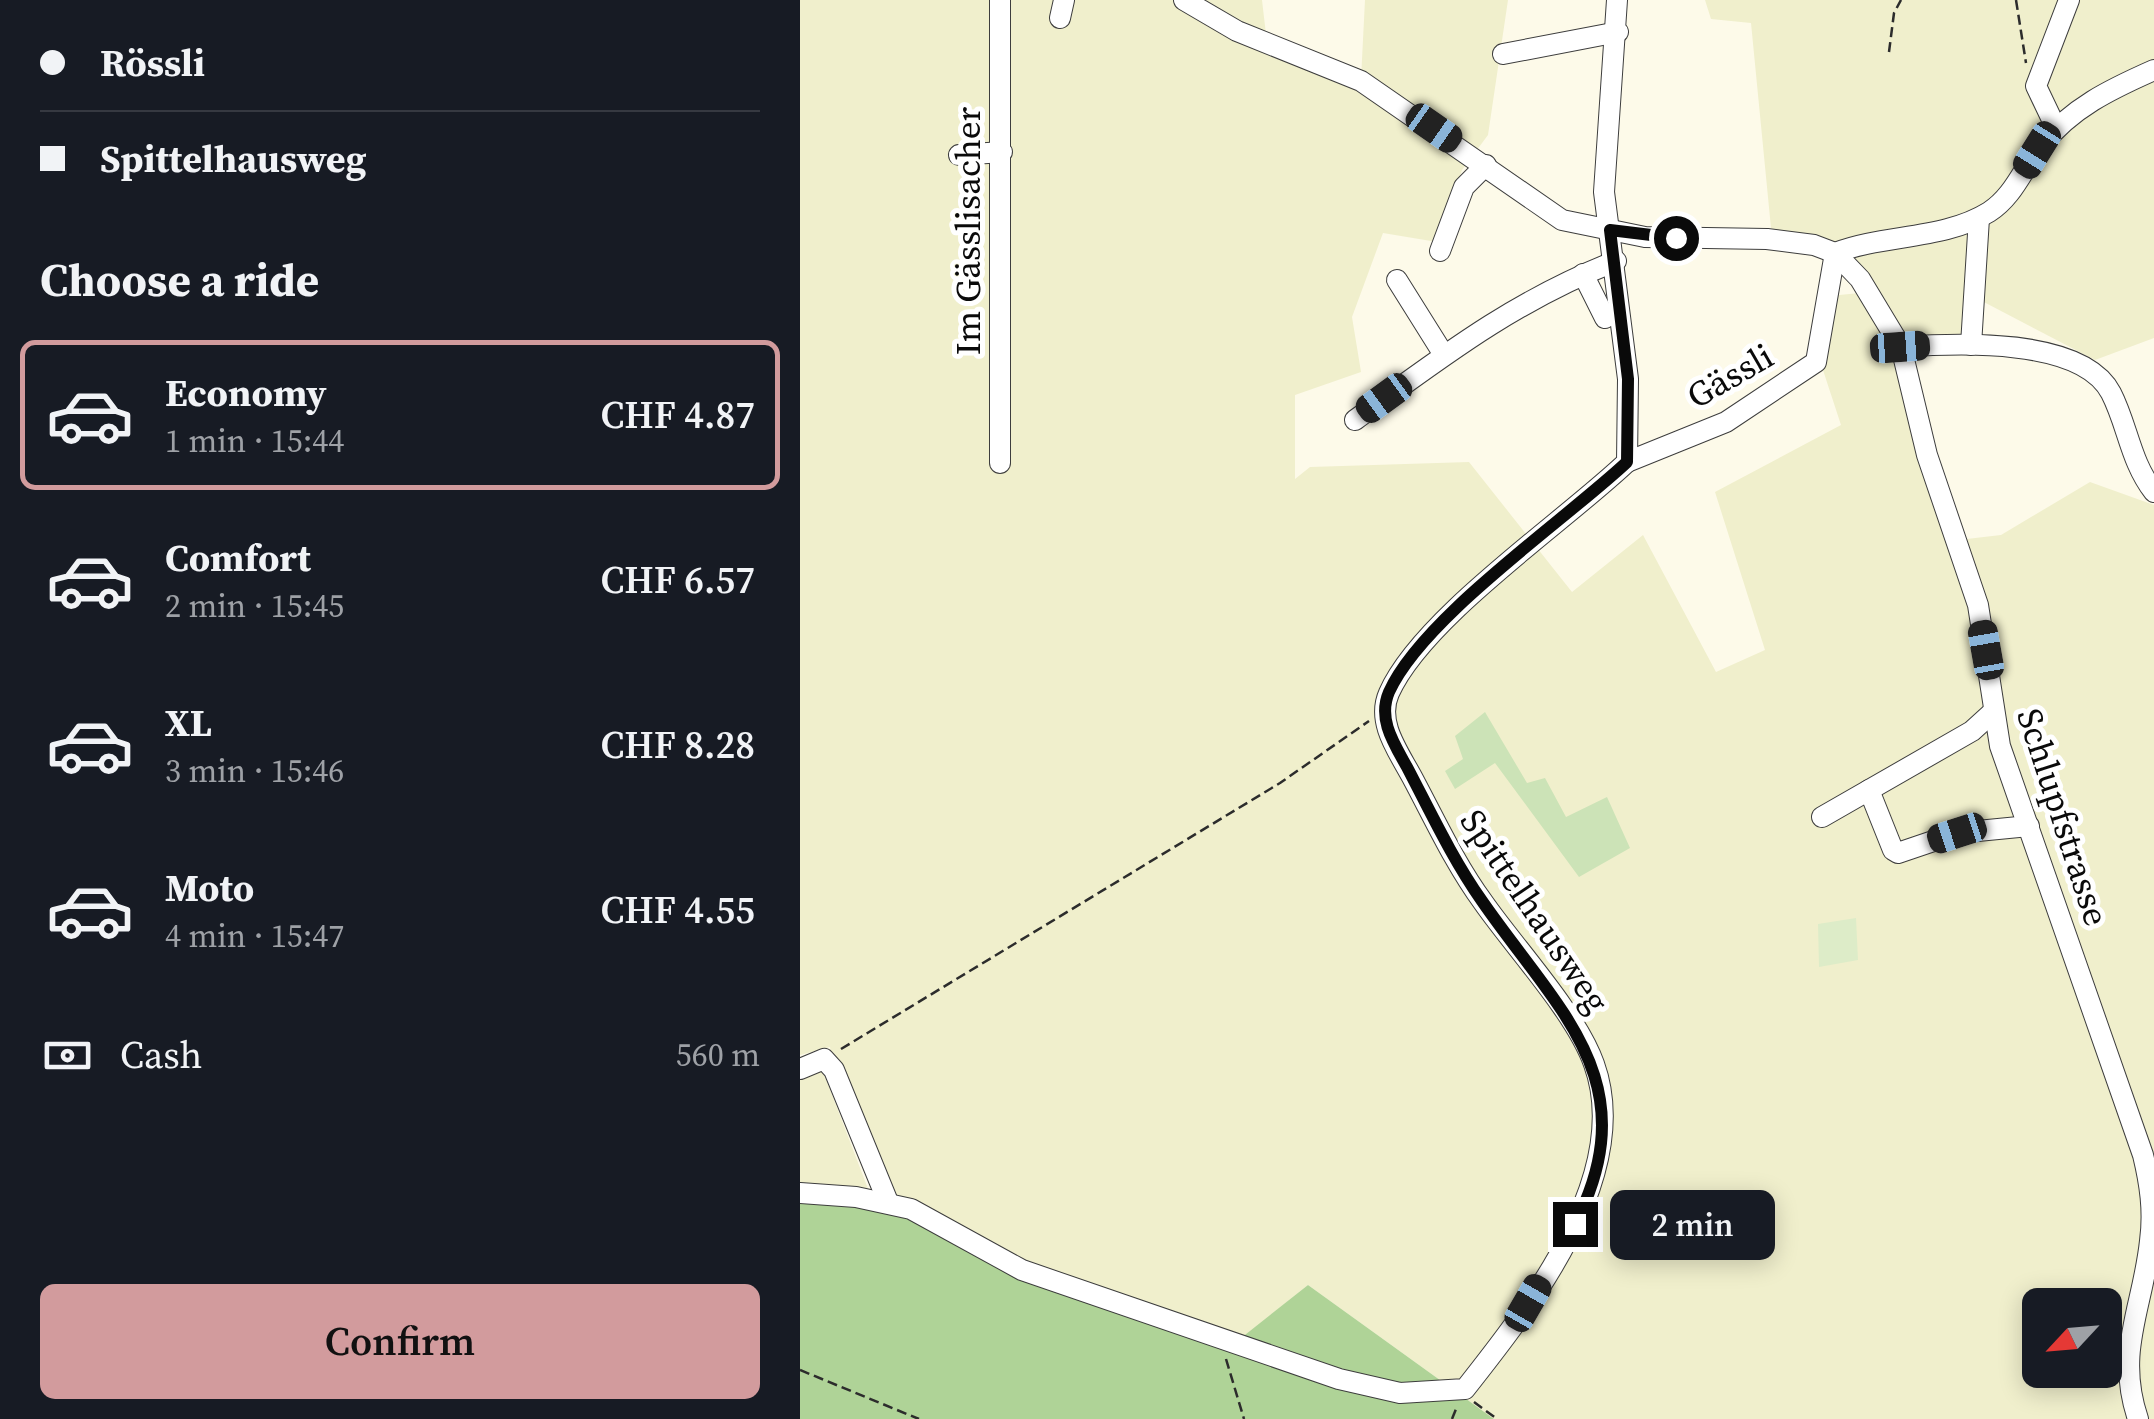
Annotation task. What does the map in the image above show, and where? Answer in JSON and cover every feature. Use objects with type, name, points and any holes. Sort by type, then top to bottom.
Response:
[{"type":"street","name":"Im Gässlisacher","points":[[1000,0],[1000,463]]},
{"type":"street","points":[[1184,0],[1237,31],[1344,71],[1562,220],[1676,238],[1767,239],[1835,252],[1955,227],[1979,218],[2006,198],[2056,128],[2101,94],[2154,70]]},
{"type":"street","points":[[1384,714],[1392,686],[1432,636],[1480,588],[1627,462],[1628,379],[1616,260],[1604,192],[1618,32],[1617,0]]},
{"type":"street","points":[[2056,128],[2036,86],[2069,0]]},
{"type":"street","points":[[1503,54],[1618,32]]},
{"type":"street","points":[[959,154],[1002,152]]},
{"type":"street","points":[[1440,251],[1464,187],[1486,165]]},
{"type":"street","points":[[1972,344],[1979,218]]},
{"type":"street","name":"Schlupfstrasse","points":[[1835,252],[1869,290],[1900,347],[1927,454],[1978,604],[2000,746],[2151,1188],[2150,1245],[2126,1364],[2128,1390],[2138,1419]]},
{"type":"street","name":"Gässli","points":[[1627,462],[1726,422],[1816,362],[1835,252]]},
{"type":"street","points":[[1354,420],[1497,317],[1616,260]]},
{"type":"street","points":[[1582,274],[1605,318]]},
{"type":"street","points":[[1397,280],[1444,356]]},
{"type":"street","points":[[1900,347],[1972,344],[2065,356],[2095,372],[2115,402],[2136,466],[2154,492]]},
{"type":"street","points":[[1822,818],[1972,731],[1994,711]]},
{"type":"street","name":"Spittelhausweg","points":[[1384,714],[1398,750],[1480,898],[1585,1046],[1595,1066],[1602,1105],[1599,1156],[1583,1208],[1528,1303],[1464,1389]]},
{"type":"street","points":[[1869,790],[1892,850],[1898,853],[1957,833],[2028,826]]},
{"type":"street","points":[[800,1069],[824,1059],[844,1089],[888,1202]]},
{"type":"street","points":[[800,1193],[888,1202],[937,1220],[1012,1266],[1378,1389],[1424,1394],[1464,1389]]},
{"type":"path","points":[[1889,52],[1894,14],[1901,0]]},
{"type":"path","points":[[2016,0],[2027,68],[2036,86]]},
{"type":"path","points":[[824,1059],[1043,930],[1384,714]]},
{"type":"path","points":[[1214,1335],[1230,1366],[1244,1419]]},
{"type":"path","points":[[800,1370],[919,1419]]},
{"type":"path","points":[[1464,1389],[1497,1419]]},
{"type":"green space","points":[[800,0],[1262,0],[1267,43],[1361,79],[1365,0],[1508,0],[1488,135],[1462,170],[1437,242],[1383,233],[1352,317],[1361,372],[1295,395],[1295,479],[1310,467],[1469,462],[1572,592],[1643,535],[1716,672],[1765,650],[1715,492],[1841,425],[1821,364],[1829,296],[1860,293],[1835,253],[1771,228],[1751,23],[1711,19],[1705,0],[2154,0],[2154,70],[2101,95],[1979,218],[1971,345],[1901,347],[1958,540],[2001,535],[2090,482],[2154,505],[2154,1419],[1494,1419],[1308,1285],[1226,1351],[888,1202],[834,1070],[830,1047],[800,1055]]},
{"type":"green space","points":[[2154,77],[2154,338],[2095,360],[1980,300],[1989,219],[2072,122]]},
{"type":"green space","points":[[1485,712],[1527,783],[1545,778],[1566,817],[1607,797],[1630,848],[1579,877],[1495,763],[1455,789],[1445,771],[1463,759],[1455,736]]},
{"type":"green space","points":[[1856,918],[1858,960],[1819,967],[1818,924]]},
{"type":"green space","points":[[818,1058],[870,1194],[800,1186],[800,1062]]},
{"type":"green space","points":[[800,1199],[886,1204],[1226,1350],[1308,1285],[1494,1419],[800,1419]]},
{"type":"route","points":[[1575,1224],[1590,1193],[1599,1156],[1602,1105],[1595,1066],[1569,1022],[1480,898],[1398,750],[1384,714],[1392,686],[1432,636],[1480,588],[1627,462],[1628,379],[1610,230],[1676,238]]}]
